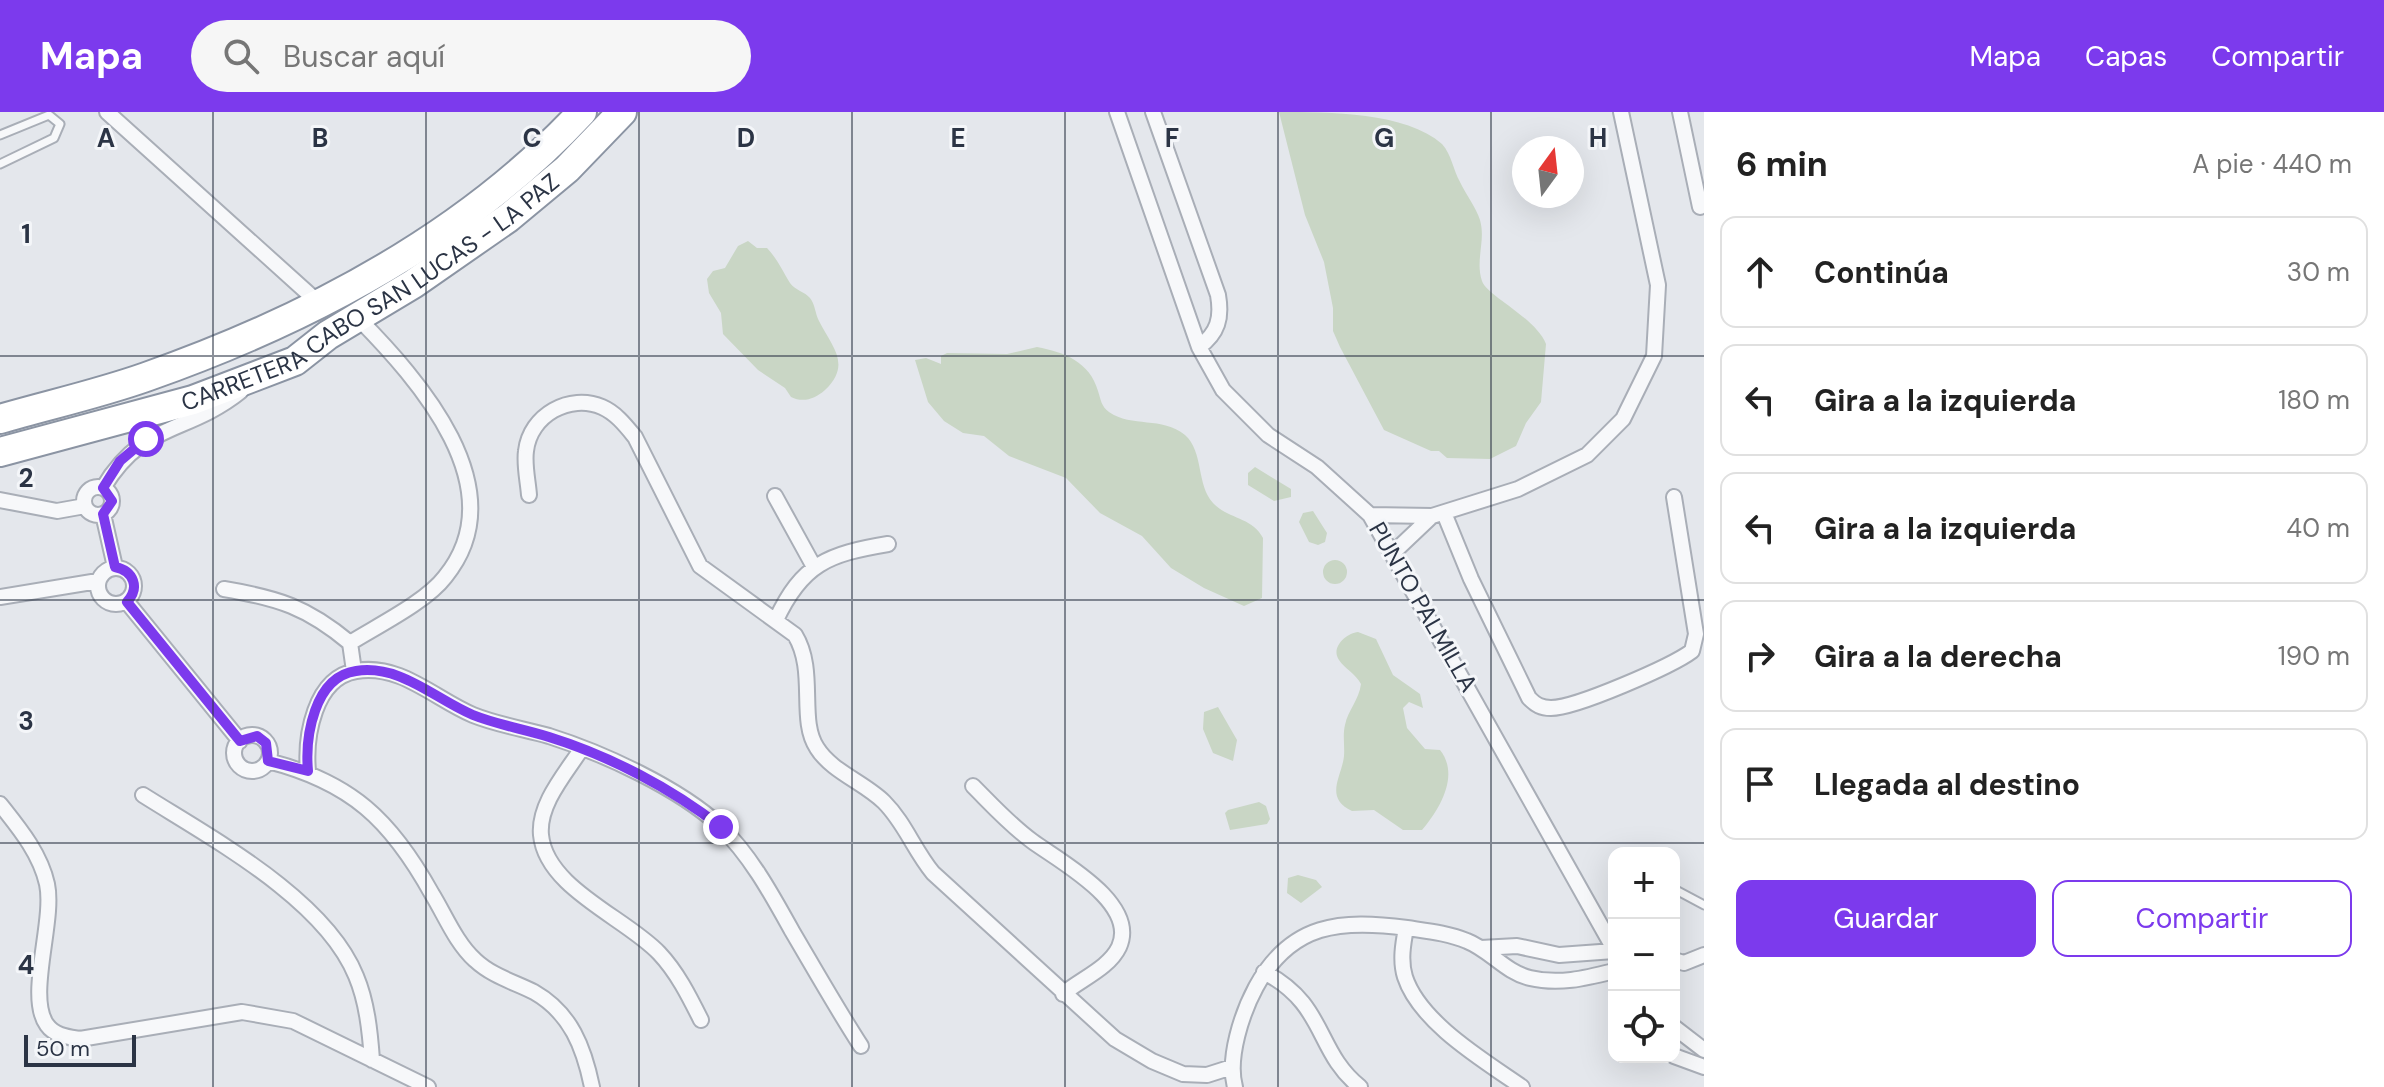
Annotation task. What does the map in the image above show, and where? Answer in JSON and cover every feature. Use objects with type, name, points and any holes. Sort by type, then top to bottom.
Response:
[{"type":"highway","name":"CARRETERA CABO SAN LUCAS - LA PAZ","points":[[0,452],[128,420],[257,378],[295,361],[448,262],[544,189],[592,145],[622,112]]},
{"type":"highway","name":"CARRETERA CABO SAN LUCAS - LA PAZ","points":[[0,419],[154,374],[278,325],[320,304],[394,261],[522,170],[578,116]]},
{"type":"street","points":[[107,112],[320,304]]},
{"type":"street","name":"PUNTO PALMILLA","points":[[1117,112],[1199,347],[1223,390],[1249,419],[1317,467],[1370,515],[1394,552],[1608,940]]},
{"type":"street","points":[[1153,112],[1218,295],[1217,326],[1212,337],[1199,347]]},
{"type":"street","points":[[1370,515],[1438,514],[1518,489],[1578,460],[1613,429],[1637,397],[1654,356],[1658,285],[1621,112]]},
{"type":"street","points":[[1680,112],[1697,166],[1700,207]]},
{"type":"street","points":[[350,643],[444,579],[460,554],[468,498],[452,438],[437,407],[358,318]]},
{"type":"street","points":[[85,506],[88,491],[103,488],[134,448],[157,433],[204,416],[257,378]]},
{"type":"street","points":[[529,495],[526,449],[539,420],[568,404],[586,402],[603,407],[635,437],[700,566],[795,635],[804,651],[810,728],[816,748],[865,785],[900,818],[919,855],[933,873],[1115,1039],[1152,1061],[1183,1074],[1207,1075],[1232,1067]]},
{"type":"street","points":[[103,488],[112,501],[103,514],[115,567]]},
{"type":"street","points":[[775,496],[813,565]]},
{"type":"street","points":[[1438,514],[1529,698],[1536,706],[1551,708],[1588,698],[1692,651],[1696,634],[1674,497]]},
{"type":"street","points":[[0,500],[57,511],[85,506]]},
{"type":"street","points":[[85,506],[92,514],[103,514]]},
{"type":"street","points":[[1394,552],[1438,514]]},
{"type":"street","points":[[776,620],[797,583],[813,565],[857,549],[888,544]]},
{"type":"street","points":[[115,567],[127,571],[134,580],[134,591],[127,602],[115,603],[102,597],[98,581],[104,571],[115,567]]},
{"type":"street","points":[[0,597],[98,581]]},
{"type":"street","points":[[224,589],[281,600],[307,610],[350,643],[354,671]]},
{"type":"street","points":[[127,602],[240,741]]},
{"type":"street","points":[[308,771],[309,729],[318,706],[335,680],[354,671],[396,674],[475,715],[582,748],[688,801],[721,827],[762,879],[861,1046]]},
{"type":"street","points":[[268,761],[269,749],[262,739],[250,736],[240,741],[234,752],[242,768],[254,771],[268,761],[308,771],[354,797],[380,818],[417,866],[474,960],[502,978],[536,993],[562,1014],[580,1040],[592,1087]]},
{"type":"street","points":[[582,748],[551,796],[541,833],[545,851],[557,871],[574,888],[657,950],[672,969],[701,1020]]},
{"type":"street","points":[[973,786],[1032,841],[1092,884],[1107,898],[1120,921],[1121,944],[1113,956],[1063,994]]},
{"type":"street","points":[[143,795],[266,874],[328,930],[356,975],[369,1026],[372,1060]]},
{"type":"street","points":[[0,804],[22,830],[48,885],[49,913],[40,1003],[46,1024],[58,1035],[80,1039],[242,1012],[293,1021],[428,1087]]},
{"type":"street","points":[[1235,1087],[1232,1067],[1252,995],[1264,972],[1293,941],[1330,926],[1366,922],[1445,934],[1481,948],[1508,968],[1531,978],[1569,981],[1608,972]]},
{"type":"street","points":[[1406,928],[1401,951],[1405,977],[1416,998],[1431,1017],[1483,1062],[1522,1087]]},
{"type":"street","points":[[1481,948],[1503,945],[1559,955],[1608,951]]},
{"type":"street","points":[[1531,978],[1538,950]]},
{"type":"street","points":[[1680,962],[1704,955]]},
{"type":"street","points":[[1264,972],[1285,983],[1302,998],[1343,1070],[1360,1087]]},
{"type":"street","points":[[1680,1035],[1704,1050]]},
{"type":"street","points":[[1680,1058],[1704,1067]]},
{"type":"lane","points":[[0,135],[49,115],[60,124],[58,133],[48,142],[0,164]]},
{"type":"lane","points":[[1680,892],[1704,905]]},
{"type":"green space","points":[[1279,112],[1343,114],[1388,120],[1427,133],[1445,148],[1480,220],[1482,281],[1532,325],[1546,344],[1541,402],[1526,423],[1516,446],[1490,459],[1447,458],[1439,451],[1431,451],[1384,430],[1333,331],[1333,308],[1324,262],[1305,215]]},
{"type":"green space","points":[[748,241],[757,248],[767,248],[790,283],[810,298],[834,347],[837,372],[825,390],[813,398],[800,400],[791,397],[785,388],[758,370],[723,334],[721,313],[709,293],[707,279],[713,271],[725,268],[738,246]]},
{"type":"green space","points":[[1037,347],[1066,355],[1082,366],[1094,381],[1109,412],[1127,420],[1167,426],[1185,435],[1195,450],[1204,487],[1213,503],[1253,526],[1263,538],[1262,598],[1244,606],[1204,588],[1171,568],[1142,536],[1100,513],[1066,478],[1009,456],[984,436],[963,433],[944,421],[928,402],[915,360],[926,358],[941,364],[941,356],[947,353],[1007,354]]},
{"type":"green space","points":[[1255,467],[1291,489],[1291,497],[1274,501],[1248,485],[1248,473]]},
{"type":"green space","points":[[1313,511],[1327,533],[1325,542],[1318,545],[1309,542],[1299,522],[1303,513]]},
{"type":"green space","points":[[1335,560],[1346,567],[1347,572],[1340,583],[1335,584],[1324,577],[1323,572],[1330,561]]},
{"type":"green space","points":[[1358,632],[1376,639],[1393,675],[1420,694],[1423,708],[1409,702],[1403,708],[1407,728],[1425,749],[1440,750],[1446,760],[1448,781],[1445,792],[1422,830],[1403,830],[1374,810],[1352,811],[1339,801],[1337,795],[1337,782],[1344,758],[1345,725],[1361,684],[1339,660],[1337,650],[1345,638]]},
{"type":"green space","points":[[1218,707],[1237,740],[1233,761],[1213,753],[1203,729],[1204,712]]},
{"type":"green space","points":[[1259,802],[1266,806],[1270,819],[1267,824],[1230,830],[1225,813],[1228,810]]},
{"type":"green space","points":[[1298,875],[1316,880],[1322,887],[1301,903],[1287,893],[1288,878]]},
{"type":"route","points":[[146,439],[120,461],[103,488],[108,491],[112,501],[111,507],[103,514],[115,567],[127,571],[134,580],[134,591],[127,602],[240,741],[257,736],[266,743],[270,755],[268,761],[308,771],[306,751],[309,729],[326,690],[344,674],[382,670],[410,680],[440,699],[475,715],[582,748],[688,801],[721,827]]}]
